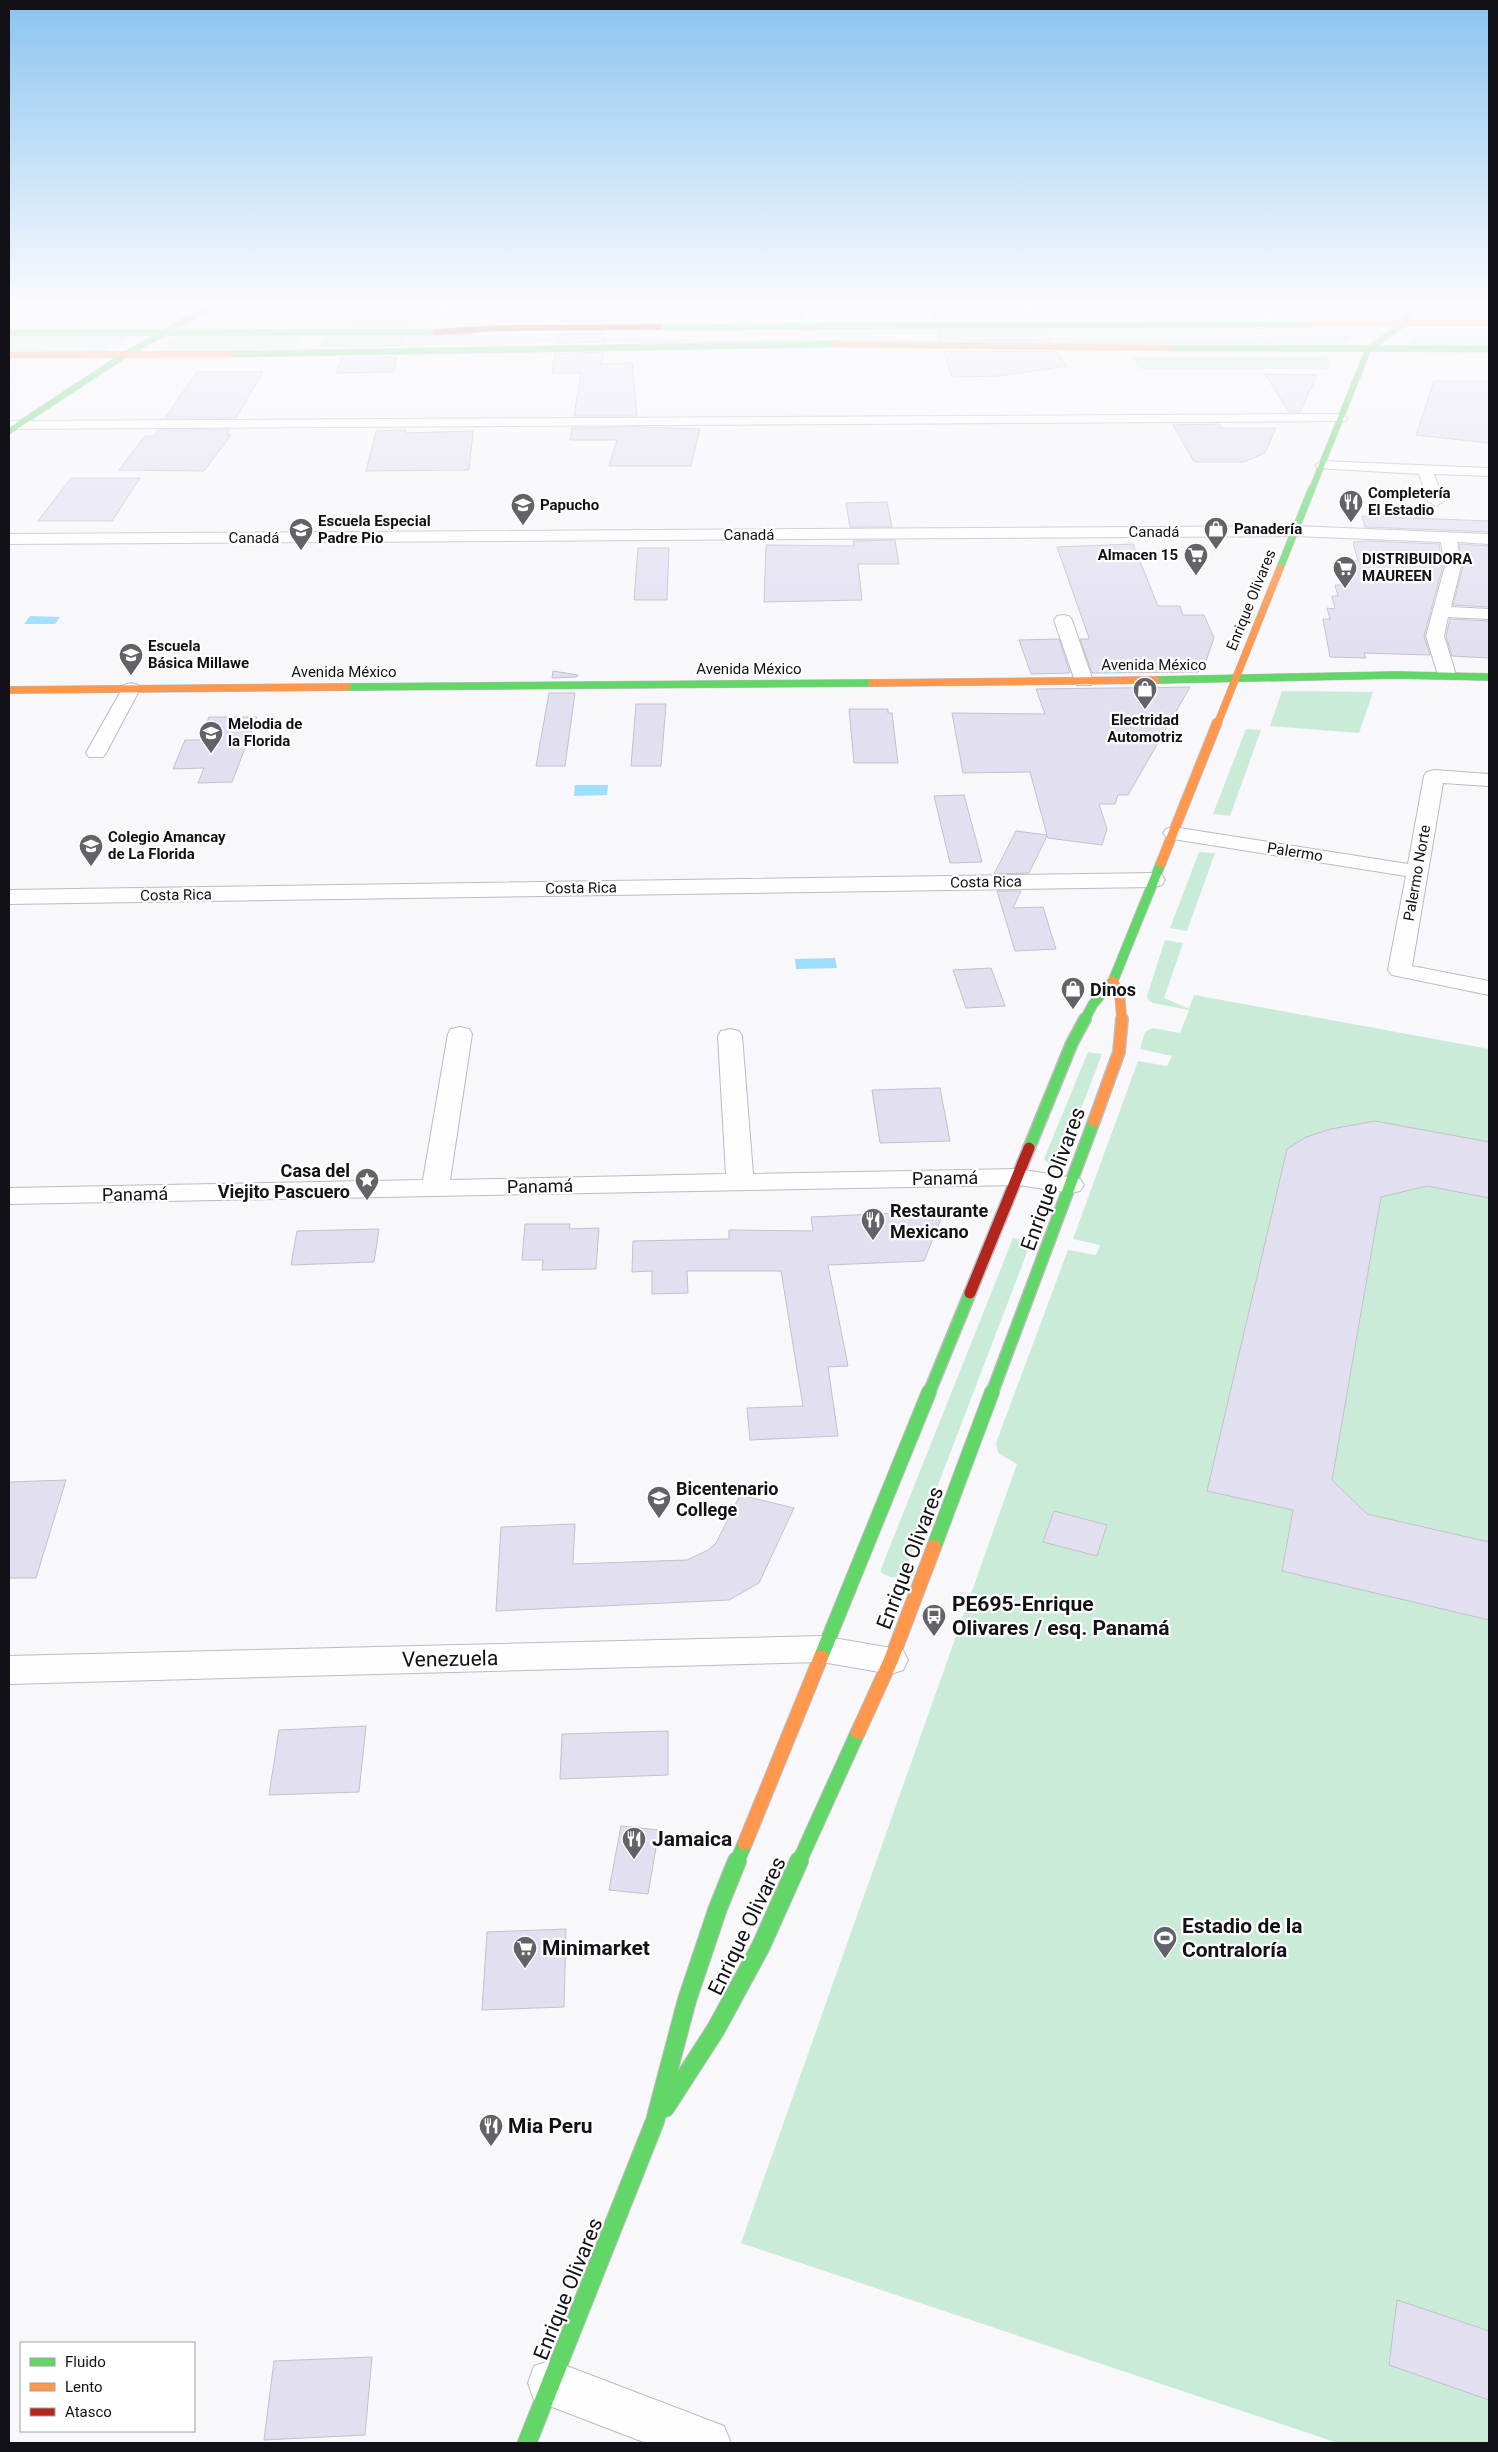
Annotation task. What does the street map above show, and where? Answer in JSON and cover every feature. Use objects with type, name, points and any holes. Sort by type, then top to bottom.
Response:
[{"type":"main road","points":[[12,427],[28,416]]},
{"type":"main road","name":"Enrique Olivares","points":[[527,2443],[655,2121],[686,2000],[718,1908],[822,1649],[1072,1043],[1093,1004],[1112,981],[1235,680],[1249,658],[1295,531],[1341,418]]},
{"type":"main road","points":[[1330,665],[1396,675]]},
{"type":"main road","name":"Avenida México","points":[[9,690],[1235,680],[1396,675],[1489,677]]},
{"type":"main road","name":"Enrique Olivares","points":[[655,2121],[716,2029],[761,1946],[891,1660],[914,1595],[966,1468],[1119,1052],[1124,1029],[1125,1012],[1121,996],[1112,981]]},
{"type":"street","points":[[12,427],[1341,418]]},
{"type":"street","points":[[1322,465],[1489,472]]},
{"type":"street","points":[[1426,469],[1436,500]]},
{"type":"street","name":"Canadá","points":[[9,539],[1295,531],[1489,539]]},
{"type":"street","points":[[1447,537],[1452,552],[1453,566],[1443,612],[1435,636],[1447,675]]},
{"type":"street","points":[[1443,612],[1489,614]]},
{"type":"street","points":[[1063,620],[1084,681]]},
{"type":"street","points":[[96,753],[131,689]]},
{"type":"street","name":"Palermo Norte","points":[[1489,780],[1434,776],[1400,970],[1489,988]]},
{"type":"street","name":"Palermo","points":[[1176,827],[1419,864]]},
{"type":"street","name":"Costa Rica","points":[[9,897],[1154,880]]},
{"type":"street","points":[[435,1188],[460,1034]]},
{"type":"street","points":[[730,1036],[740,1182]]},
{"type":"street","name":"Panamá","points":[[9,1196],[1018,1177],[1071,1184]]},
{"type":"street","name":"Venezuela","points":[[9,1670],[822,1649],[891,1660]]},
{"type":"street","points":[[551,2383],[707,2443]]},
{"type":"green space","points":[[1282,691],[1373,692],[1359,733],[1270,726]]},
{"type":"green space","points":[[1246,729],[1261,730],[1230,816],[1213,814]]},
{"type":"green space","points":[[1199,852],[1215,853],[1187,931],[1170,928]]},
{"type":"green space","name":"Estadio de la Contraloría","points":[[1165,940],[1183,943],[1164,998],[1189,1009],[1194,995],[1489,1049],[1489,2443],[1338,2443],[741,2243],[1017,1464],[998,1453],[996,1443],[1068,1250],[1096,1255],[1100,1245],[1073,1239],[1138,1061],[1167,1066],[1172,1056],[1140,1049],[1145,1032],[1152,1028],[1180,1033],[1189,1010],[1153,1003],[1148,1000],[1147,996]]},
{"type":"green space","points":[[1088,1052],[1102,1054],[1063,1156],[1059,1162],[1049,1164],[1044,1159]]},
{"type":"green space","points":[[1013,1238],[1031,1242],[905,1571],[896,1577],[887,1576],[881,1572],[881,1569]]},
{"type":"water","points":[[30,616],[60,617],[55,624],[24,624]]},
{"type":"water","points":[[575,785],[608,785],[607,795],[574,796]]},
{"type":"water","points":[[835,958],[837,968],[796,969],[795,959]]},
{"type":"building","points":[[166,416],[237,416],[236,418],[165,418]]},
{"type":"building","points":[[1422,416],[1489,416],[1489,443],[1416,435]]},
{"type":"building","points":[[1219,424],[1221,428],[1276,428],[1265,453],[1244,462],[1194,462],[1173,425]]},
{"type":"building","points":[[638,427],[700,429],[691,466],[609,466],[617,440],[570,440],[572,428]]},
{"type":"building","points":[[158,430],[229,430],[227,435],[231,435],[204,471],[119,470],[145,436],[154,436]]},
{"type":"building","points":[[406,430],[406,433],[473,431],[469,470],[366,471],[376,431]]},
{"type":"building","points":[[71,478],[140,478],[112,521],[38,521]]},
{"type":"building","points":[[887,502],[892,527],[850,527],[846,503]]},
{"type":"building","points":[[1362,516],[1489,521],[1489,532],[1365,527]]},
{"type":"building","points":[[895,540],[899,564],[858,564],[862,600],[764,602],[766,545],[854,546],[853,541]]},
{"type":"building","points":[[1353,542],[1439,544],[1443,566],[1424,636],[1430,655],[1364,653],[1366,658],[1330,657],[1323,619],[1330,619],[1327,608],[1335,609],[1332,596],[1338,596],[1335,585],[1342,585],[1338,571],[1349,572],[1346,560],[1358,561]]},
{"type":"building","points":[[1133,544],[1158,606],[1180,606],[1183,615],[1204,615],[1214,638],[1206,661],[1198,672],[1092,673],[1080,639],[1089,639],[1088,635],[1057,547]]},
{"type":"building","points":[[1459,544],[1489,546],[1489,607],[1453,605],[1463,566]]},
{"type":"building","points":[[638,548],[669,548],[667,600],[634,600]]},
{"type":"building","points":[[1450,619],[1489,621],[1489,658],[1452,656],[1446,636]]},
{"type":"building","points":[[1059,639],[1070,673],[1031,674],[1019,640]]},
{"type":"building","points":[[553,671],[578,675],[577,677],[552,678]]},
{"type":"building","points":[[1190,687],[1128,795],[1118,795],[1115,804],[1099,804],[1107,829],[1102,845],[1048,838],[1047,836],[1029,873],[994,874],[1016,831],[1047,835],[1030,772],[963,773],[952,713],[1045,714],[1036,689]]},
{"type":"building","points":[[549,693],[575,693],[565,766],[536,766]]},
{"type":"building","points":[[636,704],[666,704],[661,766],[631,766]]},
{"type":"building","points":[[849,709],[888,709],[888,713],[892,713],[898,763],[854,763]]},
{"type":"building","name":"Melodia de la Florida","points":[[209,717],[257,717],[232,782],[198,783],[204,768],[173,769],[185,740],[200,740]]},
{"type":"building","points":[[964,795],[982,862],[950,863],[934,796]]},
{"type":"building","points":[[997,891],[1021,891],[1013,908],[1043,907],[1056,949],[1015,951]]},
{"type":"building","points":[[991,968],[1005,1006],[966,1008],[953,970]]},
{"type":"building","points":[[940,1088],[950,1141],[880,1143],[872,1090]]},
{"type":"building","points":[[1375,1121],[1489,1142],[1489,1198],[1427,1186],[1381,1197],[1332,1480],[1367,1514],[1489,1542],[1489,1620],[1282,1571],[1293,1510],[1207,1491],[1287,1149],[1306,1137],[1331,1129]]},
{"type":"building","points":[[944,1211],[924,1261],[828,1265],[848,1366],[828,1367],[838,1436],[750,1440],[747,1408],[803,1406],[781,1271],[687,1271],[688,1293],[652,1294],[652,1271],[632,1272],[633,1241],[729,1239],[729,1230],[813,1231],[811,1217]]},
{"type":"building","points":[[525,1224],[570,1224],[569,1229],[599,1228],[596,1269],[542,1270],[543,1260],[522,1260]]},
{"type":"building","points":[[379,1229],[374,1262],[291,1265],[297,1231]]},
{"type":"building","points":[[66,1480],[36,1578],[9,1578],[9,1482]]},
{"type":"building","points":[[740,1495],[794,1508],[759,1583],[729,1600],[496,1611],[501,1527],[575,1524],[573,1564],[687,1560],[708,1550],[716,1543]]},
{"type":"building","points":[[1054,1511],[1107,1525],[1097,1556],[1043,1542]]},
{"type":"building","points":[[366,1726],[359,1792],[269,1795],[279,1730]]},
{"type":"building","points":[[668,1731],[668,1775],[560,1779],[562,1734]]},
{"type":"building","name":"Jamaica","points":[[621,1826],[659,1830],[648,1894],[609,1890]]},
{"type":"building","name":"Minimarket","points":[[566,1929],[564,2007],[482,2010],[487,1932]]},
{"type":"building","points":[[1397,2300],[1489,2331],[1489,2400],[1389,2365]]},
{"type":"building","points":[[372,2357],[365,2435],[264,2440],[274,2361]]},
{"type":"traffic: fast","points":[[9,431],[31,416]]},
{"type":"traffic: fast","points":[[1280,568],[1341,416]]},
{"type":"traffic: fast","points":[[1156,680],[1396,675],[1489,677]]},
{"type":"traffic: fast","points":[[347,687],[872,683]]},
{"type":"traffic: fast","points":[[1029,1148],[1072,1043],[1093,1004],[1113,981],[1161,863]]},
{"type":"traffic: fast","points":[[934,1547],[1094,1121]]},
{"type":"traffic: fast","points":[[821,1657],[970,1293]]},
{"type":"traffic: fast","points":[[665,2108],[716,2029],[761,1946],[858,1732]]},
{"type":"traffic: fast","points":[[527,2443],[655,2121],[687,2000],[718,1908],[745,1843]]},
{"type":"traffic: slow","points":[[1161,863],[1280,568]]},
{"type":"traffic: slow","points":[[872,683],[1156,680]]},
{"type":"traffic: slow","points":[[9,690],[347,687]]},
{"type":"traffic: slow","points":[[1094,1121],[1114,1069],[1122,1034],[1123,1017],[1120,999],[1113,981]]},
{"type":"traffic: slow","points":[[858,1732],[891,1660],[934,1547]]},
{"type":"traffic: slow","points":[[745,1843],[821,1657]]},
{"type":"traffic: jam","points":[[970,1293],[1029,1148]]},
{"type":"place","name":"Completería El Estadio","points":[[1351,523]]},
{"type":"place","name":"Papucho","points":[[523,526]]},
{"type":"place","name":"Panadería","points":[[1216,550]]},
{"type":"place","name":"Escuela Especial Padre Pio","points":[[301,551]]},
{"type":"place","name":"Almacen 15","points":[[1196,576]]},
{"type":"place","name":"DISTRIBUIDORA MAUREEN","points":[[1345,589]]},
{"type":"place","name":"Escuela Básica Millawe","points":[[131,676]]},
{"type":"place","name":"Electridad Automotriz","points":[[1145,710]]},
{"type":"place","name":"Melodia de la Florida","points":[[211,754]]},
{"type":"place","name":"Colegio Amancay de La Florida","points":[[91,867]]},
{"type":"place","name":"Dinos","points":[[1073,1010]]},
{"type":"place","name":"Casa del Viejito Pascuero","points":[[367,1201]]},
{"type":"place","name":"Restaurante Mexicano","points":[[873,1241]]},
{"type":"place","name":"Bicentenario College","points":[[659,1519]]},
{"type":"place","name":"PE695-Enrique Olivares / esq. Panamá","points":[[934,1637]]},
{"type":"place","name":"Jamaica","points":[[634,1860]]},
{"type":"place","name":"Estadio de la Contraloría","points":[[1165,1959]]},
{"type":"place","name":"Minimarket","points":[[525,1969]]},
{"type":"place","name":"Mia Peru","points":[[491,2147]]}]
